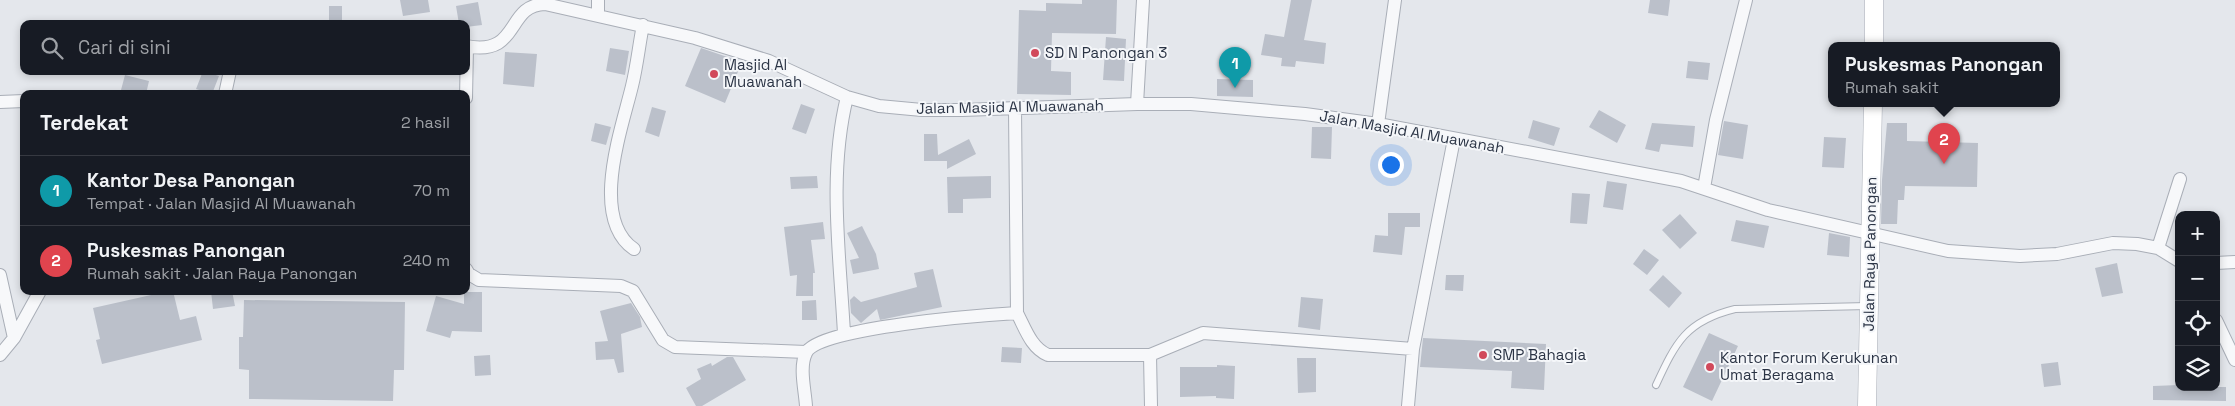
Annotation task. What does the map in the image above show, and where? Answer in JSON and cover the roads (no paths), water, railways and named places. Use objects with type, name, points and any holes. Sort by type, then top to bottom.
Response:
[{"type":"main road","points":[[1874,0],[1874,42]]},
{"type":"main road","name":"Jalan Raya Panongan","points":[[1867,406],[1873,107]]},
{"type":"street","points":[[598,0],[598,15]]},
{"type":"street","points":[[1138,104],[1143,0]]},
{"type":"street","points":[[1378,124],[1395,0]]},
{"type":"street","points":[[1704,188],[1716,120],[1746,0]]},
{"type":"street","name":"Jalan Masjid Al Muawanah","points":[[470,46],[484,48],[499,44],[506,38],[521,15],[536,4],[546,4],[695,38],[769,61],[847,97],[879,106],[922,110],[1015,109],[1138,104],[1201,105],[1305,114],[1378,124],[1682,181],[1768,210],[1948,251],[2020,256],[2057,254],[2113,243],[2137,244],[2158,248],[2175,259]]},
{"type":"street","points":[[634,249],[625,243],[618,232],[611,203],[613,162],[632,83],[643,25]]},
{"type":"street","points":[[226,90],[229,75]]},
{"type":"street","points":[[466,75],[466,90]]},
{"type":"street","points":[[844,334],[836,170],[840,126],[847,97]]},
{"type":"street","points":[[0,102],[20,101]]},
{"type":"street","points":[[1015,109],[1017,313],[1030,339],[1043,353],[1048,355],[1150,355],[1203,333],[1413,349]]},
{"type":"street","points":[[1408,406],[1413,349],[1454,139]]},
{"type":"street","points":[[2158,248],[2180,179]]},
{"type":"street","points":[[2220,263],[2235,262]]},
{"type":"street","points":[[0,275],[14,338]]},
{"type":"street","points":[[470,275],[479,280],[621,286],[634,291],[663,340],[675,347],[806,352]]},
{"type":"street","points":[[0,355],[14,338],[38,295]]},
{"type":"street","points":[[806,406],[803,365],[806,352],[814,345],[844,334],[953,317],[1017,313]]},
{"type":"street","points":[[2220,328],[2235,360]]},
{"type":"street","points":[[1150,355],[1151,406]]},
{"type":"lane","points":[[1656,385],[1667,361],[1685,334],[1700,321],[1718,314],[1736,309],[1869,306]]},
{"type":"place","name":"SD N Panongan 3","points":[[1035,53]]},
{"type":"place","name":"Masjid Al Muawanah","points":[[714,74]]},
{"type":"place","name":"Kantor Desa Panongan","points":[[1235,88]]},
{"type":"place","name":"Puskesmas Panongan","points":[[1944,164]]},
{"type":"place","name":"SMP Bahagia","points":[[1483,355]]},
{"type":"place","name":"Kantor Forum Kerukunan Umat Beragama","points":[[1710,367]]}]
